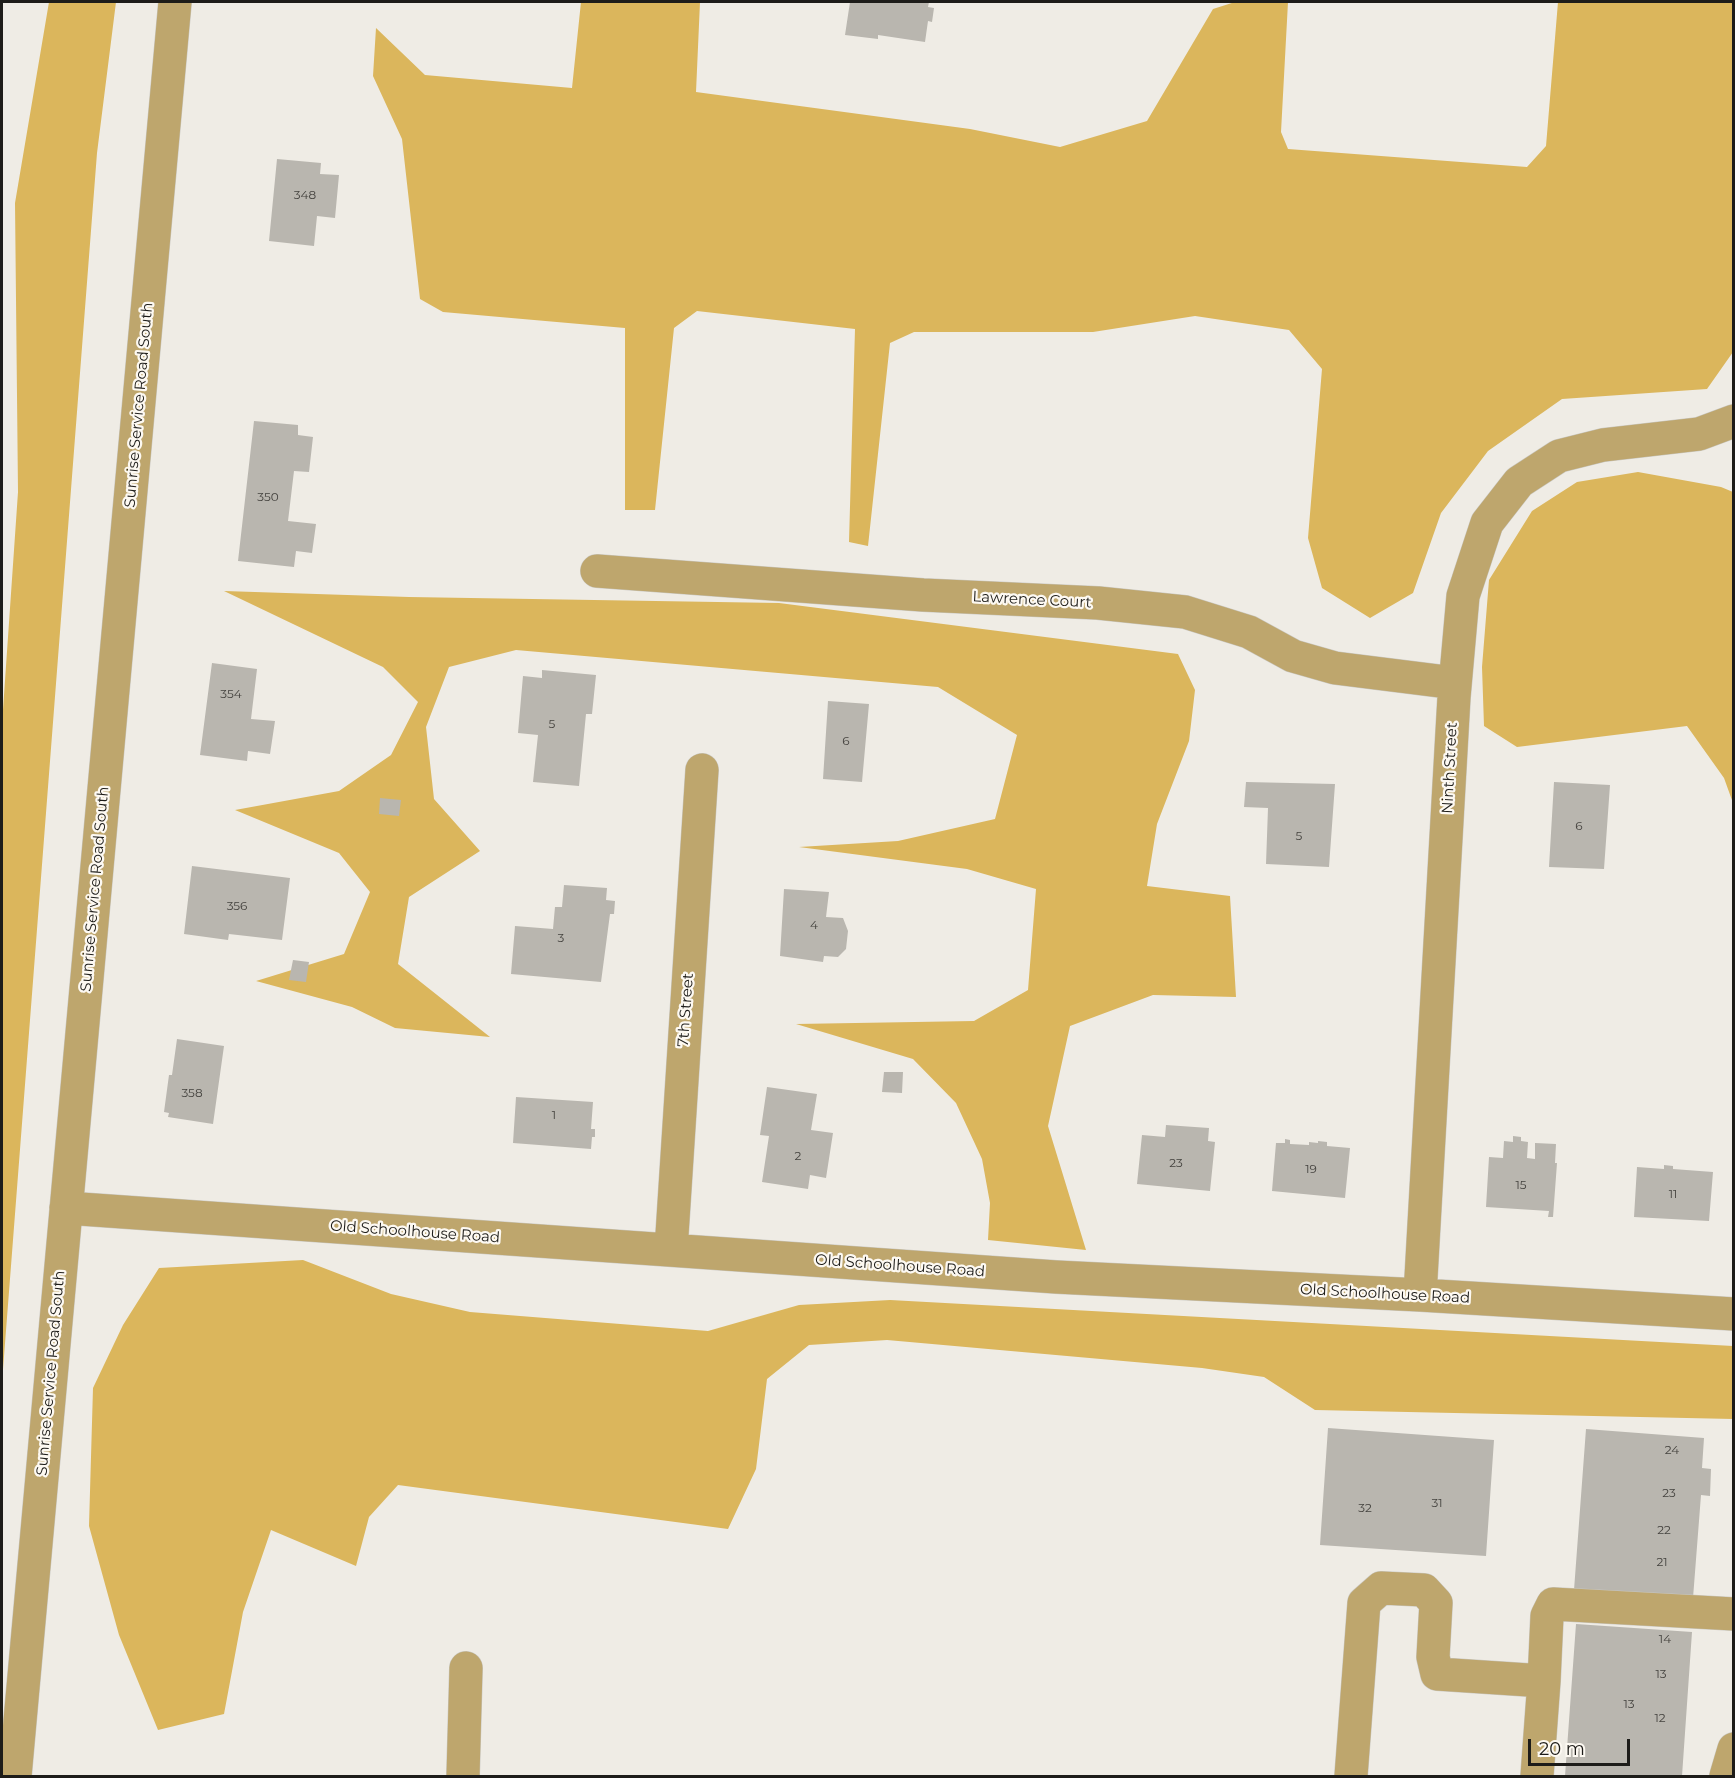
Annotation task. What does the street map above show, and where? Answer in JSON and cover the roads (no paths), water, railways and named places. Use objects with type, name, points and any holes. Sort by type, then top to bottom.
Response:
[{"type":"street","name":"Sunrise Service Road South","points":[[15,1776],[175,2]]},
{"type":"street","name":"Ninth Street","points":[[1420,1295],[1455,683],[1463,596],[1487,523],[1519,482],[1559,456],[1603,445],[1699,434],[1734,422]]},
{"type":"street","name":"Lawrence Court","points":[[597,571],[923,595],[1098,603],[1185,612],[1249,632],[1293,656],[1335,668],[1455,683]]},
{"type":"street","name":"7th Street","points":[[671,1250],[702,770]]},
{"type":"street","name":"Old Schoolhouse Road","points":[[66,1208],[1056,1277],[1420,1295],[1734,1314]]},
{"type":"street","points":[[1351,1776],[1364,1603],[1381,1588],[1424,1590],[1436,1603],[1433,1657],[1437,1674],[1544,1681]]},
{"type":"street","points":[[1537,1776],[1547,1616],[1552,1604],[1734,1614]]},
{"type":"street","points":[[463,1776],[466,1668]]},
{"type":"street","points":[[1726,1776],[1734,1749]]}]
